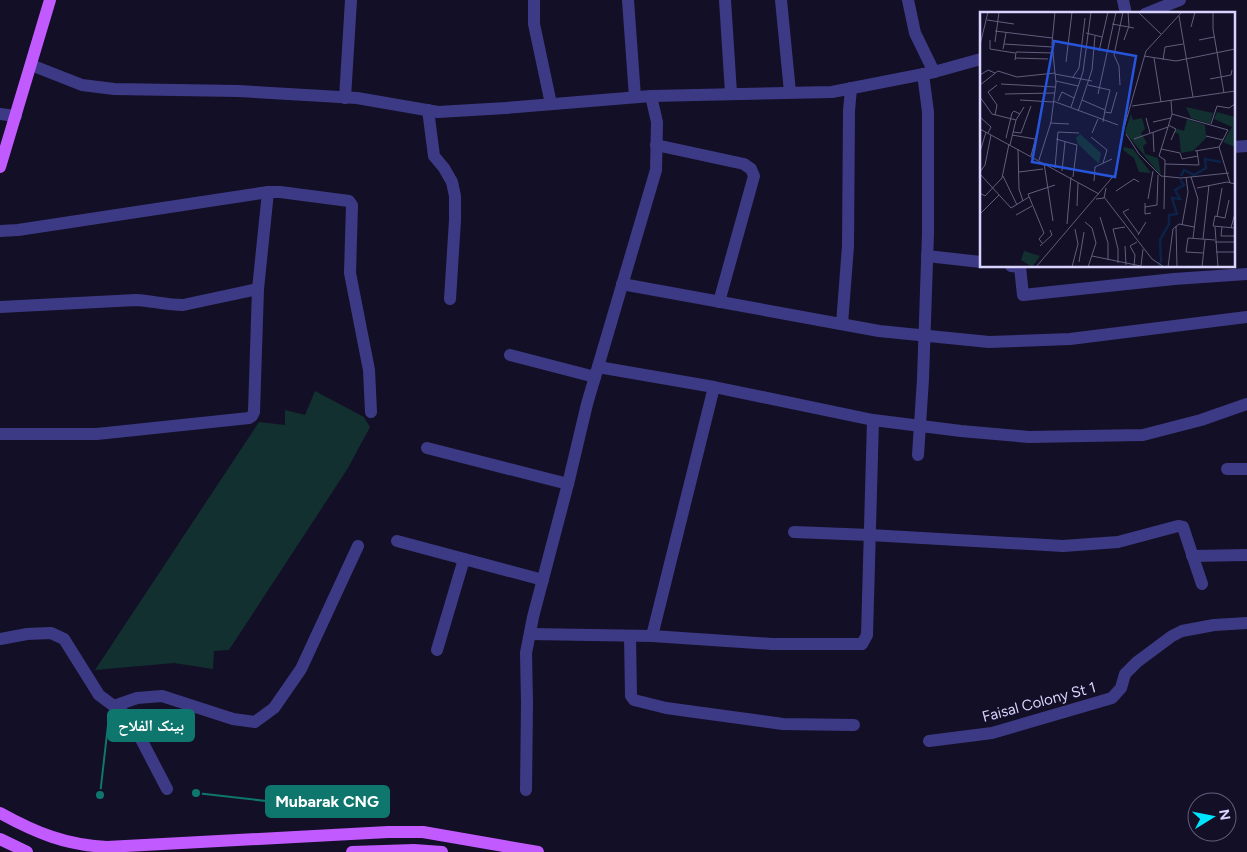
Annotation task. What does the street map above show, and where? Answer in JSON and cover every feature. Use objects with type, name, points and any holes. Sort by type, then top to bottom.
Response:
[{"type":"main road","points":[[0,167],[50,0]]},
{"type":"main road","points":[[0,813],[48,836],[71,843],[107,847],[198,847],[388,832],[423,832],[538,852]]},
{"type":"main road","points":[[0,839],[26,852]]},
{"type":"main road","points":[[352,852],[414,850],[442,852]]},
{"type":"street","points":[[345,98],[351,0]]},
{"type":"street","points":[[534,0],[534,24],[551,104]]},
{"type":"street","points":[[628,0],[635,97]]},
{"type":"street","points":[[725,0],[731,93]]},
{"type":"street","points":[[780,0],[790,92]]},
{"type":"street","points":[[908,0],[915,32],[928,73],[928,233],[925,336],[918,455]]},
{"type":"street","points":[[1164,10],[1180,0]]},
{"type":"street","points":[[31,65],[82,84],[114,89],[238,91],[357,98],[438,112],[652,96],[832,92],[928,73],[980,59]]},
{"type":"street","points":[[842,324],[848,246],[850,88]]},
{"type":"street","points":[[526,790],[528,703],[526,653],[533,616],[587,404],[656,170],[657,122],[652,96]]},
{"type":"street","points":[[428,110],[434,156],[452,182],[455,196],[456,220],[450,299]]},
{"type":"street","points":[[0,114],[16,116]]},
{"type":"street","points":[[656,145],[744,164],[751,169],[754,176],[719,302]]},
{"type":"street","points":[[1234,147],[1247,146]]},
{"type":"street","points":[[0,434],[97,434],[249,418],[252,416],[258,289],[268,192]]},
{"type":"street","points":[[0,231],[18,230],[268,192],[349,201],[352,205],[350,273],[369,370],[370,412]]},
{"type":"street","points":[[927,256],[980,262]]},
{"type":"street","points":[[1020,268],[1023,295],[1174,279],[1247,274]]},
{"type":"street","points":[[622,284],[879,331],[990,342],[1070,339],[1247,317]]},
{"type":"street","points":[[0,307],[136,300],[183,305],[258,289]]},
{"type":"street","points":[[510,355],[596,372],[714,387],[873,420],[1029,437],[1143,435],[1201,420],[1247,404]]},
{"type":"street","points":[[652,636],[714,387]]},
{"type":"street","points":[[530,634],[652,636],[772,644],[862,644],[868,635],[873,420]]},
{"type":"street","points":[[427,448],[568,484]]},
{"type":"street","points":[[1227,469],[1247,469]]},
{"type":"street","points":[[794,532],[1063,546],[1118,542],[1178,526],[1183,527],[1202,584]]},
{"type":"street","points":[[398,541],[543,580]]},
{"type":"street","points":[[114,706],[137,698],[162,696],[233,719],[255,722],[274,708],[301,668],[358,546]]},
{"type":"street","points":[[1192,556],[1247,555]]},
{"type":"street","points":[[437,650],[464,559]]},
{"type":"street","name":"Faisal Colony St 1","points":[[929,741],[992,734],[1112,698],[1120,688],[1125,674],[1137,662],[1172,636],[1182,631],[1206,626],[1247,623]]},
{"type":"street","points":[[0,639],[51,632],[64,640],[99,695],[130,718],[167,789]]},
{"type":"street","points":[[630,636],[631,696],[634,700],[666,708],[783,724],[854,725]]},
{"type":"green space","points":[[315,391],[364,417],[370,427],[348,468],[229,650],[214,651],[213,669],[174,663],[95,670],[259,422],[285,425],[285,410],[305,415]]},
{"type":"place","name":"Mubarak CNG","points":[[196,793]]},
{"type":"place","name":"بینک الفلاح","points":[[100,795]]}]
